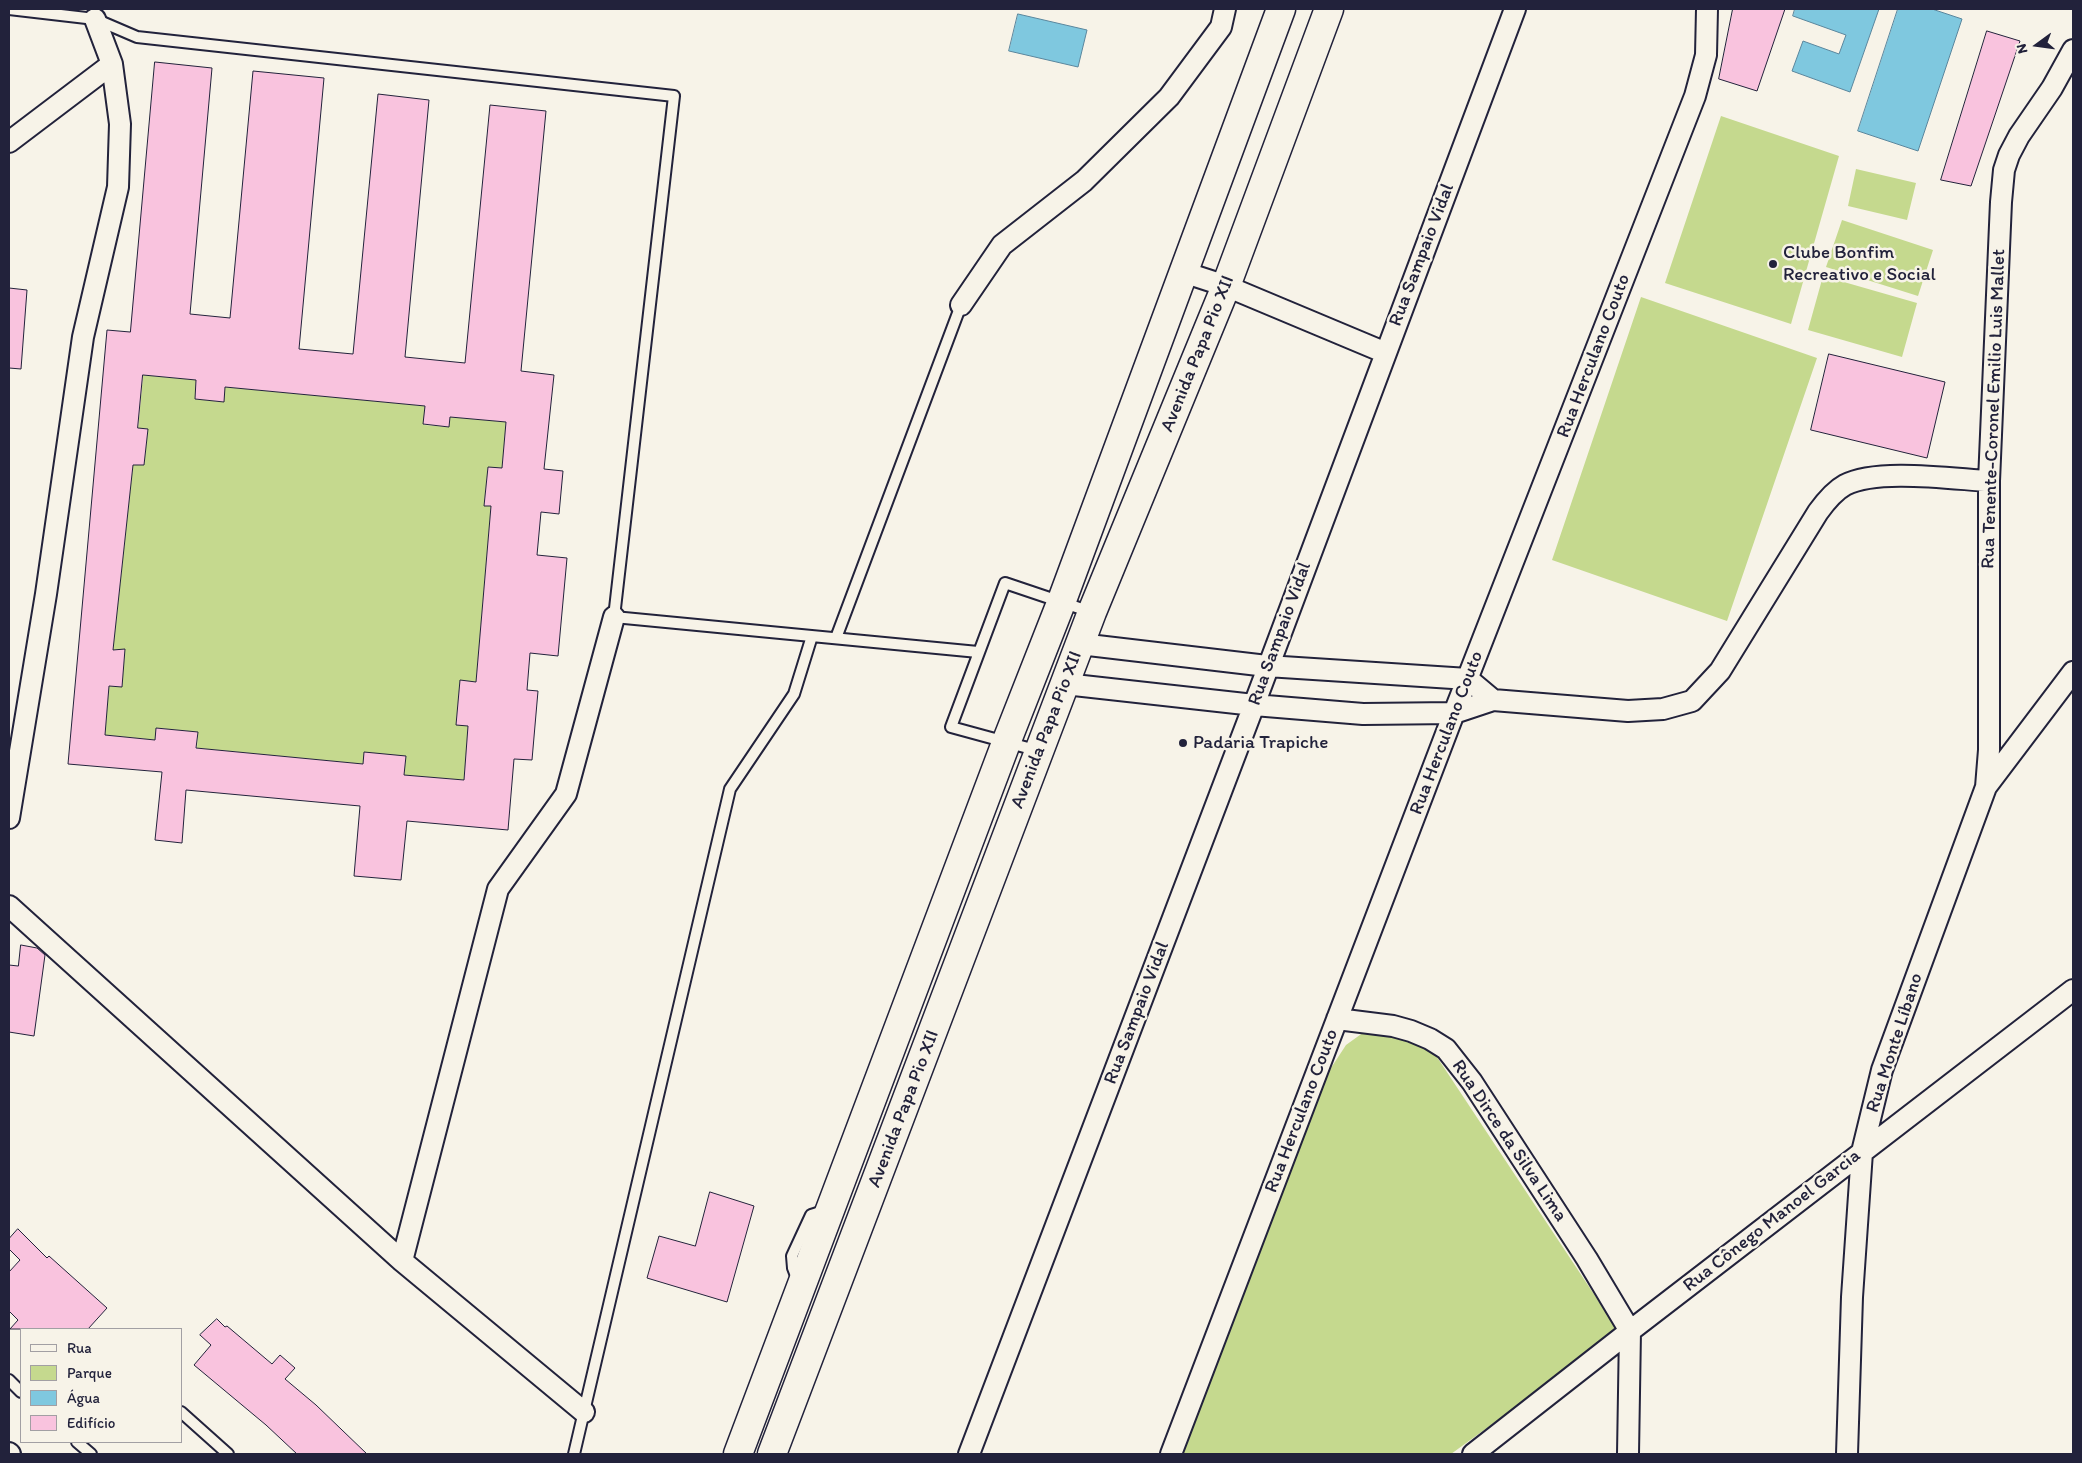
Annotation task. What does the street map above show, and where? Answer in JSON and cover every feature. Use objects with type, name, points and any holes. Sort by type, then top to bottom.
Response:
[{"type":"street","points":[[961,305],[1002,245],[1084,181],[1169,96],[1221,27],[1226,9]]},
{"type":"street","name":"Avenida Papa Pio XII","points":[[738,1454],[1006,743],[1061,603],[1281,9]]},
{"type":"street","name":"Avenida Papa Pio XII","points":[[772,1454],[1092,612],[1226,286],[1329,9]]},
{"type":"street","name":"Rua Sampaio Vidal","points":[[969,1454],[1254,705],[1267,666],[1515,9]]},
{"type":"street","name":"Rua Herculano Couto","points":[[1171,1454],[1454,714],[1695,96],[1706,55],[1707,9]]},
{"type":"street","points":[[9,818],[46,594],[84,338],[118,187],[120,124],[112,64],[96,14]]},
{"type":"street","name":"Rua Tenente-Coronel Emilio Luis Mallet","points":[[1986,787],[1989,750],[1989,480],[2004,170],[2009,154],[2019,136],[2052,88],[2073,50]]},
{"type":"street","points":[[9,142],[112,64]]},
{"type":"street","points":[[1183,272],[1226,286],[1386,353]]},
{"type":"street","points":[[1065,684],[1254,705],[1363,714],[1454,714],[1493,700],[1628,711],[1663,709],[1692,701],[1720,671],[1818,512],[1831,495],[1858,480],[1879,477],[1989,480]]},
{"type":"street","points":[[402,1261],[498,889],[566,794],[614,617]]},
{"type":"street","points":[[1080,644],[1267,666],[1468,679],[1493,700]]},
{"type":"street","name":"Rua Monte Líbano","points":[[1846,1454],[1852,1297],[1862,1152],[1882,1070],[1986,787],[2073,672]]},
{"type":"street","points":[[9,906],[402,1261],[584,1412]]},
{"type":"street","name":"Rua Cônego Manoel Garcia","points":[[1473,1454],[2073,990]]},
{"type":"street","name":"Rua Dirce da Silva Lima","points":[[1337,1019],[1393,1026],[1411,1031],[1438,1043],[1446,1049],[1472,1082],[1524,1161],[1587,1259],[1630,1331]]},
{"type":"street","points":[[896,1035],[927,1048]]},
{"type":"street","points":[[1628,1454],[1630,1331]]},
{"type":"street","points":[[778,1351],[807,1362]]},
{"type":"lane","points":[[9,10],[96,14],[137,37],[674,96],[614,617],[978,652]]},
{"type":"lane","points":[[836,638],[961,305]]},
{"type":"lane","points":[[1039,751],[951,727],[978,652],[1005,583],[1092,612]]},
{"type":"lane","points":[[574,1454],[730,789],[794,694],[812,636]]},
{"type":"lane","points":[[9,1380],[20,1391]]},
{"type":"lane","points":[[182,1413],[228,1454]]},
{"type":"lane","points":[[78,1443],[92,1454]]},
{"type":"green space","points":[[1721,116],[1839,156],[1791,324],[1665,283]]},
{"type":"green space","points":[[1856,169],[1916,183],[1907,220],[1848,206]]},
{"type":"green space","points":[[1842,220],[1933,250],[1918,296],[1826,267]]},
{"type":"green space","points":[[1823,276],[1917,303],[1902,357],[1808,330]]},
{"type":"green space","points":[[1641,297],[1817,358],[1727,621],[1552,560]]},
{"type":"green space","points":[[143,375],[196,380],[195,399],[223,402],[225,387],[425,406],[424,425],[449,427],[450,417],[506,422],[502,468],[488,467],[484,505],[491,506],[476,682],[460,681],[456,724],[468,726],[464,780],[404,775],[406,756],[363,764],[197,748],[198,732],[157,728],[155,740],[105,735],[109,686],[122,687],[125,650],[113,650],[133,465],[144,465],[148,429],[138,428]]},
{"type":"green space","points":[[1364,1032],[1427,1042],[1619,1332],[1451,1454],[1181,1454],[1329,1071],[1346,1045]]},
{"type":"water","points":[[1795,9],[1879,9],[1850,92],[1792,71],[1803,41],[1839,54],[1846,35],[1793,16]]},
{"type":"water","points":[[1898,9],[1932,9],[1962,19],[1918,151],[1858,131]]},
{"type":"water","points":[[1018,14],[1087,30],[1078,67],[1009,51]]},
{"type":"building","points":[[1733,9],[1785,9],[1757,91],[1719,79]]},
{"type":"building","points":[[1987,31],[2020,41],[1971,186],[1941,180]]},
{"type":"building","points":[[155,62],[212,68],[190,314],[230,318],[253,71],[324,78],[299,349],[353,354],[378,94],[429,100],[405,357],[465,363],[490,105],[546,111],[521,371],[554,375],[544,469],[563,471],[559,514],[541,512],[537,555],[567,558],[558,656],[530,653],[527,690],[538,691],[532,760],[514,759],[508,830],[407,821],[401,880],[354,876],[360,806],[186,790],[182,843],[155,840],[162,772],[68,764],[107,330],[130,332]],"holes":[[[143,375],[196,380],[195,399],[224,402],[225,387],[425,406],[423,424],[449,427],[450,417],[506,422],[502,468],[488,467],[484,506],[491,506],[476,682],[460,680],[456,725],[468,726],[464,780],[404,775],[406,756],[364,752],[363,764],[196,748],[198,732],[156,728],[155,740],[105,735],[109,686],[122,687],[125,649],[113,650],[133,465],[144,465],[148,429],[138,428]]]},
{"type":"building","points":[[9,288],[27,290],[21,369],[9,368]]},
{"type":"building","points":[[1829,354],[1945,382],[1927,458],[1811,430]]},
{"type":"building","points":[[21,945],[37,948],[45,955],[34,1036],[9,1032],[9,965],[18,966]]},
{"type":"building","points":[[710,1192],[754,1206],[727,1302],[647,1278],[659,1236],[695,1246]]},
{"type":"building","points":[[18,1229],[47,1258],[49,1256],[107,1308],[89,1328],[10,1329],[18,1320],[9,1311],[9,1272],[20,1260],[9,1249],[9,1239]]},
{"type":"building","points":[[217,1319],[272,1364],[280,1355],[295,1368],[285,1379],[316,1405],[367,1454],[297,1454],[266,1425],[194,1365],[211,1345],[200,1335]]},
{"type":"place","name":"Clube Bonfim Recreativo e Social","points":[[1773,264]]},
{"type":"place","name":"Padaria Trapiche","points":[[1183,743]]}]
